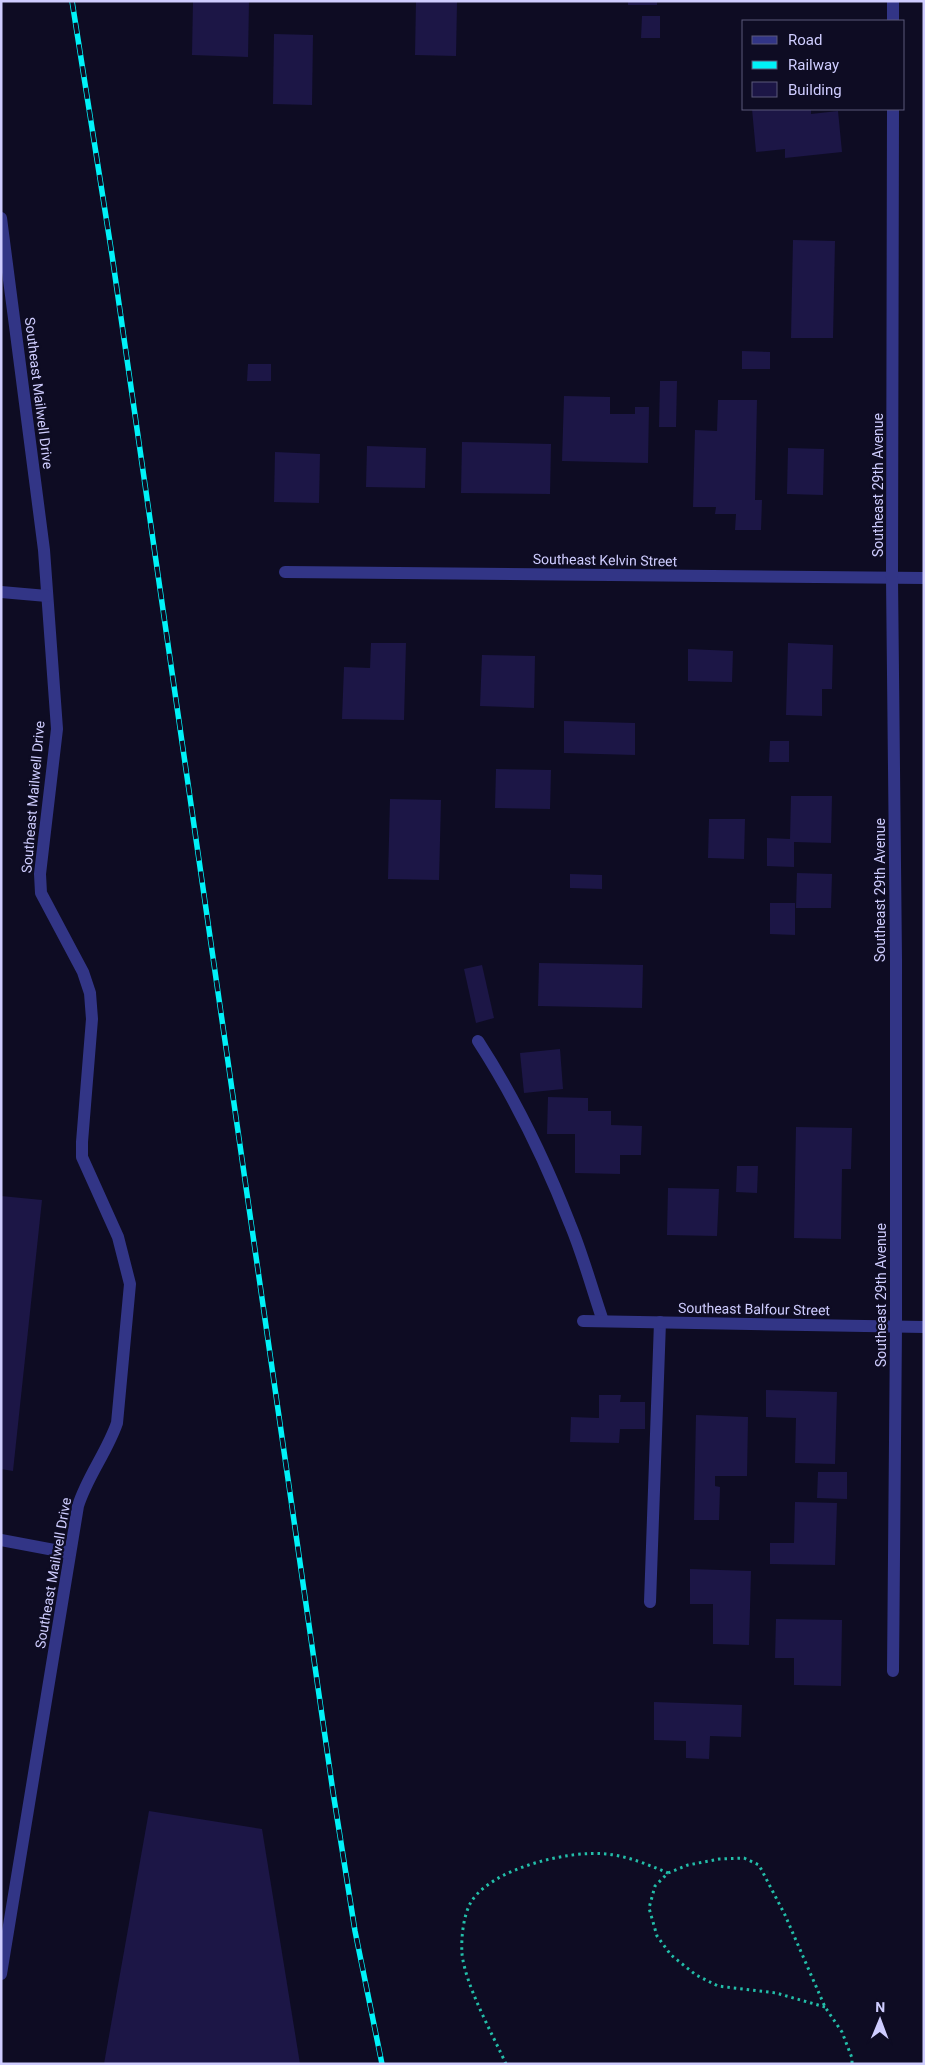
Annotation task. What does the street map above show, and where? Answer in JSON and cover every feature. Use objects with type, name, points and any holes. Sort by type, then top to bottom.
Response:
[{"type":"street","points":[[893,1],[893,20]]},
{"type":"street","name":"Southeast 29th Avenue","points":[[893,110],[892,578],[896,959],[896,1327],[893,1670]]},
{"type":"street","name":"Southeast Mailwell Drive","points":[[1,1974],[78,1506],[84,1489],[111,1441],[117,1423],[130,1284],[118,1237],[82,1157],[92,1018],[90,993],[83,972],[41,893],[40,874],[57,729],[44,550],[2,226]]},
{"type":"street","name":"Southeast Kelvin Street","points":[[285,572],[924,578]]},
{"type":"street","points":[[1,592],[47,596]]},
{"type":"street","points":[[478,1041],[504,1081],[542,1158],[571,1226],[603,1321]]},
{"type":"street","name":"Southeast Balfour Street","points":[[583,1321],[924,1327]]},
{"type":"street","points":[[650,1602],[660,1322]]},
{"type":"street","points":[[1,1540],[70,1552]]},
{"type":"path","points":[[506,2064],[472,1989],[462,1954],[464,1920],[471,1902],[485,1887],[509,1873],[534,1863],[572,1855],[606,1854],[639,1861],[668,1873]]},
{"type":"path","points":[[825,2007],[776,1993],[718,1986],[696,1975],[671,1956],[657,1936],[649,1908],[655,1886],[668,1873],[688,1864],[719,1859],[744,1858],[759,1865],[785,1915],[825,2007],[842,2032],[852,2058],[852,2064]]},
{"type":"building","points":[[193,1],[249,1],[248,57],[192,55]]},
{"type":"building","points":[[416,1],[457,2],[456,56],[415,55]]},
{"type":"building","points":[[628,1],[657,1],[657,5],[628,5]]},
{"type":"building","points":[[642,16],[660,16],[660,38],[641,38]]},
{"type":"building","points":[[274,34],[313,35],[312,105],[273,104]]},
{"type":"building","points":[[752,110],[811,110],[811,114],[838,111],[842,152],[785,158],[785,149],[756,152]]},
{"type":"building","points":[[793,240],[835,241],[833,338],[791,338]]},
{"type":"building","points":[[742,351],[770,352],[770,369],[742,369]]},
{"type":"building","points":[[248,364],[271,364],[271,381],[247,381]]},
{"type":"building","points":[[660,381],[677,381],[676,427],[659,427]]},
{"type":"building","points":[[564,396],[610,397],[610,414],[635,414],[635,407],[649,407],[648,463],[562,461]]},
{"type":"building","points":[[718,400],[757,400],[755,500],[762,500],[761,530],[735,530],[736,514],[715,514],[716,507],[693,507],[695,430],[717,431]]},
{"type":"building","points":[[462,442],[551,444],[550,494],[461,493]]},
{"type":"building","points":[[367,446],[426,448],[425,488],[366,487]]},
{"type":"building","points":[[788,448],[824,449],[823,495],[787,494]]},
{"type":"building","points":[[275,452],[320,454],[319,503],[274,502]]},
{"type":"building","points":[[371,643],[406,643],[404,720],[342,719],[344,667],[370,668]]},
{"type":"building","points":[[788,643],[833,645],[832,689],[822,689],[822,716],[786,715]]},
{"type":"building","points":[[688,649],[733,651],[732,682],[688,681]]},
{"type":"building","points":[[482,655],[535,656],[534,708],[480,706]]},
{"type":"building","points":[[564,721],[635,723],[635,755],[564,753]]},
{"type":"building","points":[[770,741],[789,741],[789,762],[769,762]]},
{"type":"building","points":[[496,769],[551,770],[550,809],[495,808]]},
{"type":"building","points":[[791,796],[832,796],[831,843],[794,842],[794,867],[767,866],[767,838],[790,839]]},
{"type":"building","points":[[390,799],[441,800],[439,880],[388,879]]},
{"type":"building","points":[[709,819],[745,819],[744,859],[708,858]]},
{"type":"building","points":[[797,873],[832,874],[831,908],[796,908]]},
{"type":"building","points":[[570,874],[602,875],[602,889],[570,888]]},
{"type":"building","points":[[770,903],[795,903],[795,935],[770,934]]},
{"type":"building","points":[[539,963],[643,965],[642,1008],[538,1006]]},
{"type":"building","points":[[482,965],[494,1018],[476,1023],[464,969]]},
{"type":"building","points":[[560,1049],[563,1089],[524,1093],[520,1053]]},
{"type":"building","points":[[548,1097],[588,1098],[588,1111],[611,1111],[611,1125],[642,1126],[641,1155],[620,1155],[620,1174],[575,1173],[575,1134],[547,1134]]},
{"type":"building","points":[[796,1127],[852,1128],[851,1169],[842,1169],[841,1239],[794,1238]]},
{"type":"building","points":[[737,1166],[758,1166],[757,1193],[736,1192]]},
{"type":"building","points":[[668,1188],[719,1189],[717,1236],[667,1235]]},
{"type":"building","points":[[1,1196],[42,1200],[13,1471],[1,1469]]},
{"type":"building","points":[[766,1390],[837,1392],[835,1464],[795,1463],[796,1418],[766,1417]]},
{"type":"building","points":[[599,1395],[621,1395],[620,1402],[645,1402],[645,1429],[620,1429],[619,1443],[570,1442],[571,1417],[599,1418]]},
{"type":"building","points":[[696,1415],[748,1417],[747,1476],[715,1476],[715,1486],[720,1487],[719,1520],[694,1520]]},
{"type":"building","points":[[818,1472],[847,1472],[847,1499],[817,1498]]},
{"type":"building","points":[[795,1502],[837,1503],[835,1565],[770,1564],[770,1543],[794,1543]]},
{"type":"building","points":[[690,1569],[751,1571],[749,1645],[713,1644],[713,1604],[690,1604]]},
{"type":"building","points":[[776,1619],[842,1620],[841,1686],[794,1685],[794,1658],[775,1658]]},
{"type":"building","points":[[654,1702],[742,1705],[741,1737],[710,1736],[709,1759],[686,1758],[686,1741],[654,1740]]},
{"type":"building","points":[[149,1811],[262,1829],[300,2064],[104,2064]]},
{"type":"railway","points":[[72,1],[112,255],[333,1792],[355,1931],[382,2064]]}]
